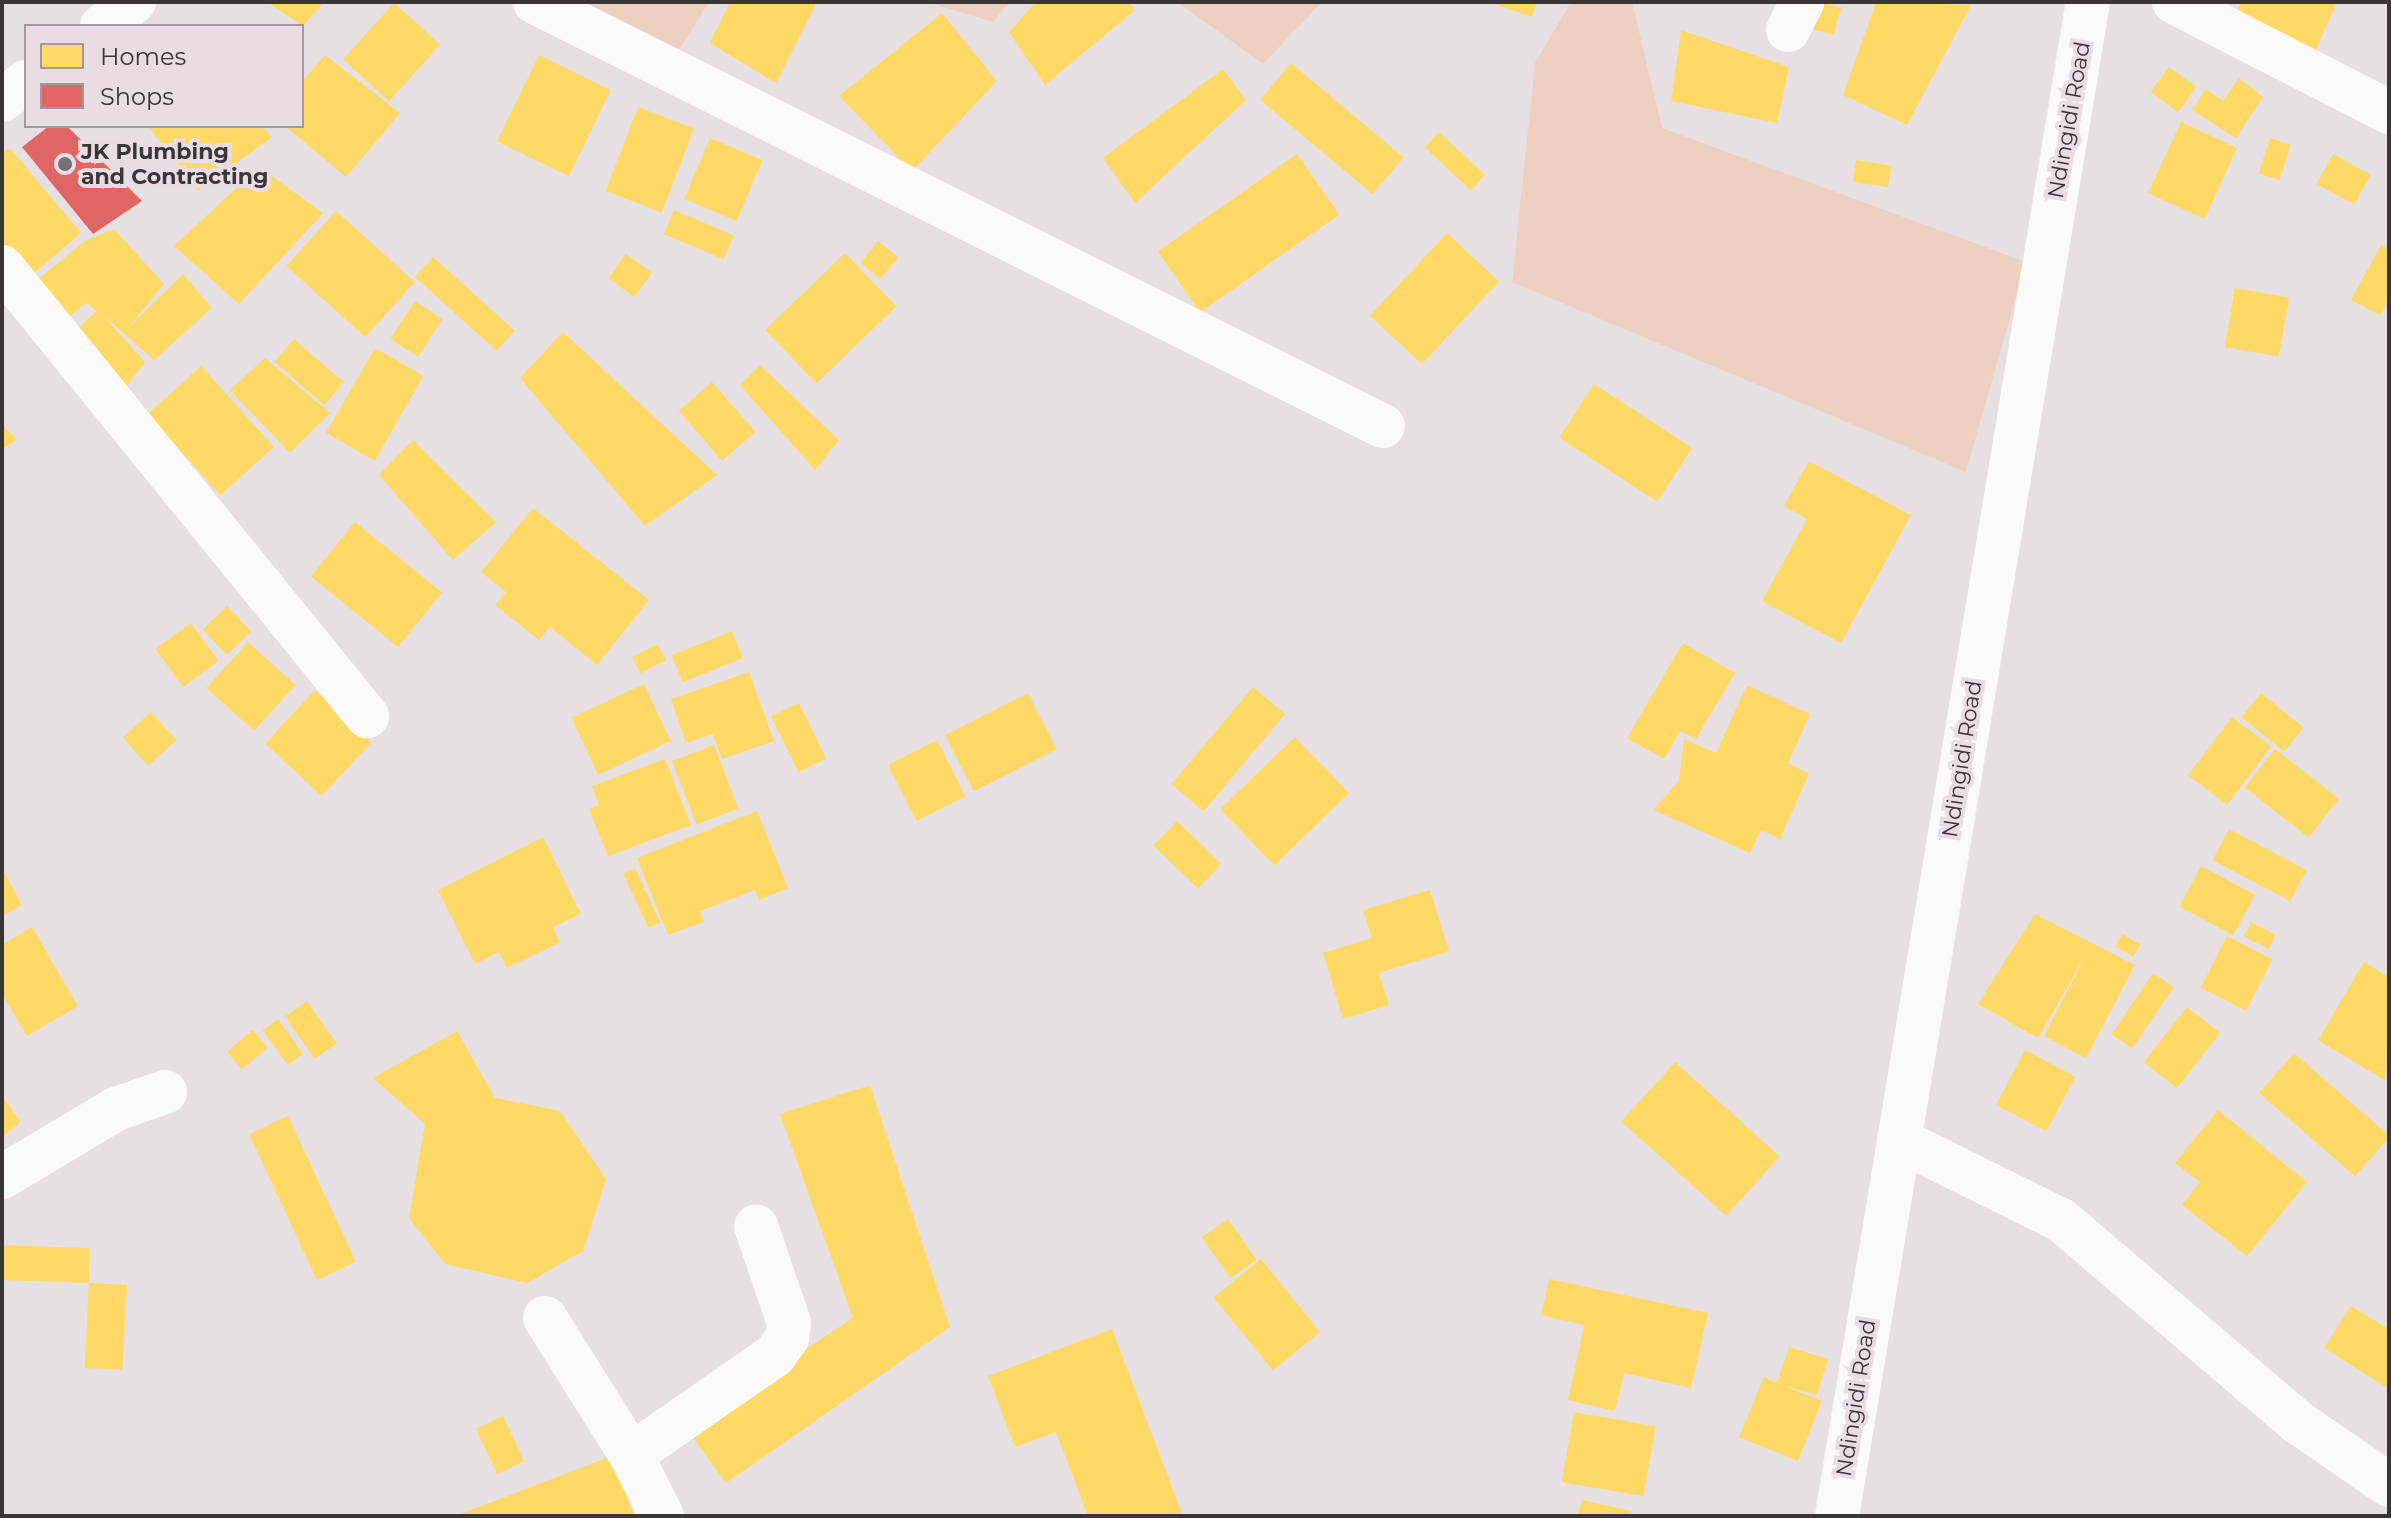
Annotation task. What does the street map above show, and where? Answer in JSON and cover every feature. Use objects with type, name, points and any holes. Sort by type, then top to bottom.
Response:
[{"type":"street","points":[[105,24],[134,2]]},
{"type":"street","points":[[535,2],[1383,426]]},
{"type":"street","points":[[2174,2],[2389,112]]},
{"type":"street","name":"Ndingidi Road","points":[[1837,1516],[2081,5]]},
{"type":"street","points":[[2,100],[24,84]]},
{"type":"street","points":[[2,267],[367,716]]},
{"type":"street","points":[[2,1177],[116,1109],[165,1092]]},
{"type":"street","points":[[1899,1140],[2061,1220],[2299,1423],[2389,1485]]},
{"type":"street","points":[[631,1455],[775,1355],[787,1338],[789,1323],[756,1226]]},
{"type":"street","points":[[545,1318],[631,1455],[662,1516]]},
{"type":"shaded area","points":[[582,2],[709,2],[679,50]]},
{"type":"shaded area","points":[[926,2],[1010,2],[993,22]]},
{"type":"shaded area","points":[[1177,2],[1322,2],[1263,64]]},
{"type":"shaded area","points":[[1571,2],[1632,2],[1662,128],[2026,262],[1966,472],[1512,282],[1535,63]]},
{"type":"building: Homes","points":[[267,2],[324,2],[304,25]]},
{"type":"building: Homes","points":[[730,2],[816,4],[776,83],[710,43]]},
{"type":"building: Homes","points":[[1036,2],[1128,2],[1135,10],[1045,85],[1009,32]]},
{"type":"building: Homes","points":[[1489,2],[1537,2],[1532,17]]},
{"type":"building: Homes","points":[[1820,2],[1841,8],[1833,35],[1812,29]]},
{"type":"building: Homes","points":[[1876,2],[1971,5],[1907,125],[1843,95]]},
{"type":"building: Homes","points":[[2241,2],[2337,2],[2315,52],[2235,16]]},
{"type":"building: Homes","points":[[394,3],[440,44],[389,101],[343,59]]},
{"type":"building: Homes","points":[[942,13],[997,81],[912,171],[839,96]]},
{"type":"building: Homes","points":[[1681,30],[1789,67],[1777,123],[1671,101]]},
{"type":"building: Homes","points":[[325,55],[400,113],[346,177],[287,128],[304,128],[304,80]]},
{"type":"building: Homes","points":[[539,55],[611,90],[569,176],[497,141]]},
{"type":"building: Homes","points":[[1291,63],[1404,157],[1373,194],[1260,100]]},
{"type":"building: Homes","points":[[2169,67],[2197,87],[2178,112],[2151,92]]},
{"type":"building: Homes","points":[[1223,69],[1246,100],[1135,203],[1103,158]]},
{"type":"building: Homes","points":[[2239,78],[2263,97],[2236,138],[2192,110],[2206,89],[2223,101]]},
{"type":"building: Homes","points":[[638,107],[694,129],[662,213],[606,191]]},
{"type":"building: Homes","points":[[2181,122],[2237,148],[2204,219],[2148,193]]},
{"type":"building: Homes","points":[[150,128],[264,128],[272,137],[198,191]]},
{"type":"building: Homes","points":[[1439,132],[1485,175],[1471,190],[1425,147]]},
{"type":"building: Homes","points":[[710,138],[762,160],[737,221],[684,199]]},
{"type":"building: Homes","points":[[2270,138],[2291,145],[2279,180],[2259,173]]},
{"type":"building: Homes","points":[[10,148],[81,233],[29,278],[2,243],[2,154]]},
{"type":"building: Homes","points":[[1297,154],[1339,215],[1200,312],[1158,252]]},
{"type":"building: Homes","points":[[2333,154],[2371,175],[2354,205],[2317,184]]},
{"type":"building: Homes","points":[[1856,160],[1892,166],[1888,187],[1853,182]]},
{"type":"building: Homes","points":[[259,167],[323,213],[239,304],[174,246]]},
{"type":"building: Homes","points":[[674,210],[734,235],[724,259],[664,234]]},
{"type":"building: Homes","points":[[336,211],[415,282],[365,337],[286,266]]},
{"type":"building: Homes","points":[[114,229],[164,284],[127,329],[183,274],[212,308],[154,360],[102,314],[145,362],[121,393],[77,329],[97,311],[86,303],[67,319],[36,281],[85,241]]},
{"type":"building: Homes","points":[[1447,233],[1499,281],[1422,364],[1370,316]]},
{"type":"building: Homes","points":[[878,241],[898,257],[881,279],[860,263]]},
{"type":"building: Homes","points":[[2381,245],[2389,249],[2389,299],[2380,315],[2351,300]]},
{"type":"building: Homes","points":[[845,253],[896,306],[817,383],[765,330]]},
{"type":"building: Homes","points":[[626,254],[652,273],[634,297],[608,278]]},
{"type":"building: Homes","points":[[433,257],[515,331],[497,351],[415,277]]},
{"type":"building: Homes","points":[[2235,288],[2289,298],[2279,357],[2225,347]]},
{"type":"building: Homes","points":[[415,301],[443,319],[418,357],[390,339]]},
{"type":"building: Homes","points":[[563,332],[717,475],[645,526],[520,378]]},
{"type":"building: Homes","points":[[294,339],[344,382],[324,405],[274,362]]},
{"type":"building: Homes","points":[[375,348],[423,376],[374,461],[326,433]]},
{"type":"building: Homes","points":[[265,358],[330,413],[290,453],[230,390]]},
{"type":"building: Homes","points":[[760,365],[839,440],[815,470],[740,385]]},
{"type":"building: Homes","points":[[201,366],[274,447],[220,495],[147,414]]},
{"type":"building: Homes","points":[[712,382],[755,432],[722,461],[679,411]]},
{"type":"building: Homes","points":[[1594,384],[1692,448],[1657,501],[1559,438]]},
{"type":"building: Homes","points":[[2,424],[17,440],[2,449]]},
{"type":"building: Homes","points":[[413,440],[496,522],[453,560],[379,475]]},
{"type":"building: Homes","points":[[1809,461],[1911,515],[1841,643],[1762,601],[1807,519],[1784,506]]},
{"type":"building: Homes","points":[[533,508],[649,600],[597,665],[550,627],[539,640],[495,605],[506,592],[481,572]]},
{"type":"building: Homes","points":[[355,522],[442,592],[398,647],[311,576]]},
{"type":"building: Homes","points":[[227,606],[251,631],[227,655],[203,630]]},
{"type":"building: Homes","points":[[191,623],[219,661],[183,687],[155,649]]},
{"type":"building: Homes","points":[[732,631],[743,658],[683,682],[672,655]]},
{"type":"building: Homes","points":[[248,642],[296,685],[254,731],[207,688]]},
{"type":"building: Homes","points":[[1683,643],[1735,673],[1696,739],[1680,731],[1664,759],[1627,738]]},
{"type":"building: Homes","points":[[658,644],[666,660],[640,673],[632,657]]},
{"type":"building: Homes","points":[[749,672],[774,741],[722,759],[713,734],[686,743],[671,699]]},
{"type":"building: Homes","points":[[644,684],[671,741],[598,775],[571,718]]},
{"type":"building: Homes","points":[[1747,685],[1810,714],[1788,763],[1809,774],[1780,839],[1761,830],[1750,853],[1654,810],[1679,780],[1684,739],[1716,753]]},
{"type":"building: Homes","points":[[1253,687],[1285,714],[1204,811],[1171,784]]},
{"type":"building: Homes","points":[[315,690],[371,743],[322,796],[265,743]]},
{"type":"building: Homes","points":[[1028,693],[1057,749],[974,791],[945,735]]},
{"type":"building: Homes","points":[[2261,693],[2304,728],[2284,752],[2241,717]]},
{"type":"building: Homes","points":[[799,703],[826,759],[798,772],[771,717]]},
{"type":"building: Homes","points":[[151,712],[176,740],[148,766],[123,737]]},
{"type":"building: Homes","points":[[2232,717],[2271,746],[2227,805],[2188,775]]},
{"type":"building: Homes","points":[[1295,737],[1349,793],[1274,865],[1220,809]]},
{"type":"building: Homes","points":[[937,740],[966,796],[917,821],[888,765]]},
{"type":"building: Homes","points":[[714,745],[738,808],[696,825],[672,761]]},
{"type":"building: Homes","points":[[2275,749],[2339,799],[2309,837],[2245,788]]},
{"type":"building: Homes","points":[[665,759],[691,825],[608,856],[589,809],[599,805],[592,786]]},
{"type":"building: Homes","points":[[757,811],[788,888],[759,900],[755,890],[700,911],[704,922],[668,935],[637,858]]},
{"type":"building: Homes","points":[[1177,821],[1222,864],[1198,889],[1153,845]]},
{"type":"building: Homes","points":[[2229,829],[2307,870],[2290,901],[2213,860]]},
{"type":"building: Homes","points":[[543,837],[581,914],[553,927],[560,942],[507,968],[499,952],[475,964],[438,890]]},
{"type":"building: Homes","points":[[2201,866],[2255,895],[2233,935],[2179,907]]},
{"type":"building: Homes","points":[[2,868],[22,905],[2,916]]},
{"type":"building: Homes","points":[[635,868],[660,922],[649,928],[623,873]]},
{"type":"building: Homes","points":[[1430,890],[1449,951],[1379,973],[1389,1005],[1343,1019],[1323,953],[1372,938],[1363,910]]},
{"type":"building: Homes","points":[[2035,914],[2135,965],[2086,1058],[2044,1036],[2088,951],[2038,1038],[1978,1004]]},
{"type":"building: Homes","points":[[2251,922],[2276,935],[2269,949],[2244,936]]},
{"type":"building: Homes","points":[[32,927],[78,1006],[27,1036],[2,994],[2,945]]},
{"type":"building: Homes","points":[[2122,934],[2140,944],[2134,956],[2115,946]]},
{"type":"building: Homes","points":[[2227,936],[2272,959],[2246,1011],[2201,988]]},
{"type":"building: Homes","points":[[2364,962],[2389,977],[2386,1081],[2318,1040]]},
{"type":"building: Homes","points":[[2153,973],[2174,987],[2132,1048],[2112,1034]]},
{"type":"building: Homes","points":[[307,1001],[337,1044],[315,1059],[285,1016]]},
{"type":"building: Homes","points":[[2187,1007],[2220,1033],[2177,1088],[2144,1062]]},
{"type":"building: Homes","points":[[278,1019],[303,1054],[288,1065],[263,1030]]},
{"type":"building: Homes","points":[[253,1030],[268,1048],[242,1069],[227,1052]]},
{"type":"building: Homes","points":[[457,1031],[495,1098],[560,1111],[606,1179],[583,1251],[527,1283],[445,1264],[409,1218],[425,1124],[373,1078]]},
{"type":"building: Homes","points":[[2025,1050],[2075,1077],[2046,1132],[1996,1105]]},
{"type":"building: Homes","points":[[2294,1053],[2389,1136],[2355,1176],[2259,1093]]},
{"type":"building: Homes","points":[[1675,1062],[1780,1156],[1726,1216],[1621,1121]]},
{"type":"building: Homes","points":[[870,1085],[950,1327],[726,1483],[686,1428],[853,1318],[780,1114]]},
{"type":"building: Homes","points":[[2,1096],[21,1122],[2,1137]]},
{"type":"building: Homes","points":[[2218,1110],[2307,1182],[2247,1256],[2182,1205],[2200,1182],[2175,1163]]},
{"type":"building: Homes","points":[[288,1116],[356,1262],[317,1280],[249,1134]]},
{"type":"building: Homes","points":[[1228,1219],[1257,1260],[1230,1278],[1202,1237]]},
{"type":"building: Homes","points":[[2,1245],[90,1248],[89,1283],[2,1280]]},
{"type":"building: Homes","points":[[1261,1259],[1320,1332],[1273,1370],[1214,1297]]},
{"type":"building: Homes","points":[[1549,1279],[1708,1313],[1691,1388],[1624,1373],[1615,1411],[1568,1400],[1584,1325],[1541,1315]]},
{"type":"building: Homes","points":[[89,1283],[127,1285],[122,1370],[85,1368]]},
{"type":"building: Homes","points":[[2351,1306],[2389,1329],[2389,1389],[2324,1348]]},
{"type":"building: Homes","points":[[1112,1329],[1183,1516],[1088,1516],[1056,1432],[1015,1447],[988,1376]]},
{"type":"building: Homes","points":[[1789,1347],[1828,1359],[1817,1395],[1782,1385],[1822,1401],[1798,1461],[1739,1437],[1764,1377],[1777,1383]]},
{"type":"building: Homes","points":[[1574,1412],[1656,1426],[1643,1496],[1562,1482]]},
{"type":"building: Homes","points":[[503,1416],[524,1461],[497,1474],[476,1429]]},
{"type":"building: Homes","points":[[612,1456],[634,1516],[455,1516]]},
{"type":"building: Homes","points":[[1582,1500],[1632,1511],[1630,1516],[1578,1516]]},
{"type":"building: Shops","points":[[46,128],[69,128],[142,201],[93,234],[22,147]]},
{"type":"place","name":"JK Plumbing and Contracting","points":[[65,164]]}]
